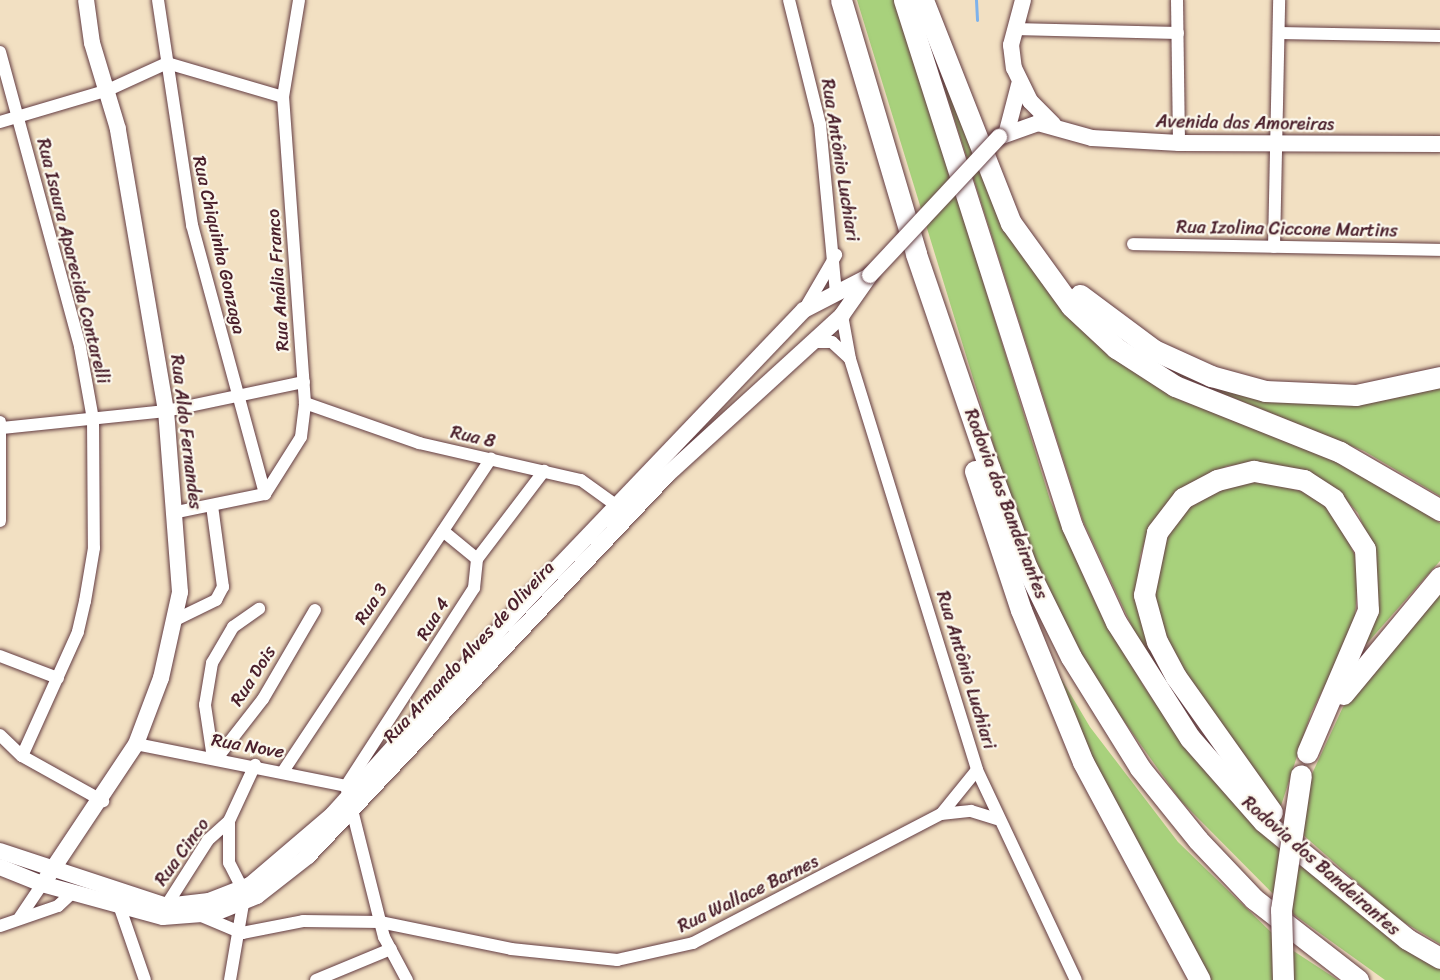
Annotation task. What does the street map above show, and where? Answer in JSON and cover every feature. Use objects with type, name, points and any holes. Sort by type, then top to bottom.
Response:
[{"type":"highway","name":"Rodovia dos Bandeirantes","points":[[841,0],[916,254],[1027,568],[1109,722],[1226,872],[1358,980]]},
{"type":"highway","name":"Rodovia dos Bandeirantes","points":[[904,0],[1051,464],[1099,588],[1155,690],[1217,772],[1319,868],[1407,939],[1440,958]]},
{"type":"highway","points":[[923,0],[977,144],[1030,253],[1071,306],[1116,348],[1202,398],[1378,470],[1440,510]]},
{"type":"highway","points":[[977,144],[1018,217],[1059,273],[1103,317],[1154,350],[1234,383],[1293,395],[1381,393],[1440,377]]},
{"type":"highway","points":[[916,254],[931,339],[1039,656],[1100,797],[1200,980]]},
{"type":"highway","points":[[1283,980],[1281,910],[1301,775],[1307,753],[1368,609],[1365,549],[1333,498],[1304,480],[1254,471],[1217,480],[1183,498],[1157,532],[1144,577],[1147,611],[1157,642],[1206,725],[1319,868]]},
{"type":"highway","points":[[1307,753],[1348,686],[1440,578]]},
{"type":"main road","name":"Rua Aldo Fernandes","points":[[47,878],[69,851],[103,801],[136,744],[175,620],[180,592],[177,512],[166,411],[108,90],[92,43],[86,0]]},
{"type":"main road","name":"Avenida das Amoreiras","points":[[1023,0],[1014,29],[1012,55],[1019,85],[1053,124],[1092,138],[1179,143],[1440,144]]},
{"type":"main road","name":"Avenida das Amoreiras","points":[[1019,85],[1003,134],[1053,124]]},
{"type":"main road","name":"Rua Armando Alves de Oliveira","points":[[47,878],[72,886],[166,906],[194,905],[243,897],[298,846],[347,789],[623,511],[809,342],[842,315],[869,276],[1003,134]]},
{"type":"main road","name":"Rua Armando Alves de Oliveira","points":[[72,886],[120,908],[163,917],[199,915],[243,897],[308,856],[799,315],[869,276]]},
{"type":"main road","points":[[836,293],[842,315]]},
{"type":"main road","points":[[799,315],[809,342]]},
{"type":"main road","points":[[0,851],[47,878]]},
{"type":"main road","points":[[69,851],[72,886]]},
{"type":"main road","points":[[0,867],[47,878]]},
{"type":"street","name":"Rua Chiquinha Gonzaga","points":[[158,0],[192,225],[265,494]]},
{"type":"street","name":"Rua Anália Franco","points":[[265,494],[301,437],[305,403],[283,97],[299,0]]},
{"type":"street","name":"Rua Antônio Luchiari","points":[[789,0],[817,110],[837,255],[836,293]]},
{"type":"street","points":[[1177,0],[1179,143]]},
{"type":"street","points":[[1274,247],[1279,0]]},
{"type":"street","points":[[1014,29],[1178,33]]},
{"type":"street","points":[[1279,33],[1440,36]]},
{"type":"street","name":"Rua Isaura Aparecida Contarelli","points":[[0,52],[80,347],[93,419],[94,548],[78,632],[22,756]]},
{"type":"street","points":[[0,122],[108,90],[167,63],[283,97]]},
{"type":"street","name":"Rua Izolina Ciccone Martins","points":[[1133,244],[1440,250]]},
{"type":"street","name":"Rua Antônio Luchiari","points":[[799,315],[837,255]]},
{"type":"street","name":"Rua Antônio Luchiari","points":[[842,315],[850,359],[977,770],[996,819],[1076,980]]},
{"type":"street","points":[[809,342],[832,342],[850,359]]},
{"type":"street","points":[[0,521],[1,425],[166,411],[304,382]]},
{"type":"street","name":"Rua 8","points":[[305,403],[351,415],[405,439],[544,471],[593,486],[623,511]]},
{"type":"street","name":"Rua 3","points":[[284,770],[492,459]]},
{"type":"street","points":[[443,531],[477,559],[544,471]]},
{"type":"street","points":[[177,512],[265,494]]},
{"type":"street","points":[[175,620],[216,600],[223,587],[212,506]]},
{"type":"street","name":"Rua 4","points":[[347,789],[474,588],[477,559]]},
{"type":"street","points":[[215,758],[205,705],[212,663],[233,627],[259,609]]},
{"type":"street","name":"Rua Dois","points":[[215,758],[262,699],[315,610]]},
{"type":"street","points":[[0,656],[58,678]]},
{"type":"street","points":[[0,735],[22,756],[103,801]]},
{"type":"street","name":"Rua Nove","points":[[136,744],[284,770],[347,789]]},
{"type":"street","name":"Rua Cinco","points":[[166,906],[208,840],[229,821],[255,765]]},
{"type":"street","name":"Rua Wallace Barnes","points":[[941,814],[977,770]]},
{"type":"street","points":[[347,789],[381,922],[391,949],[407,980]]},
{"type":"street","name":"Rua Wallace Barnes","points":[[242,933],[303,921],[381,922],[570,958],[632,958],[725,928],[941,814],[971,811],[996,819]]},
{"type":"street","name":"Rua Cinco","points":[[229,821],[229,863],[243,897]]},
{"type":"street","points":[[20,917],[47,878]]},
{"type":"street","points":[[0,926],[20,917],[58,906],[72,886]]},
{"type":"street","points":[[230,980],[242,933],[243,897]]},
{"type":"street","points":[[120,908],[145,980]]},
{"type":"street","points":[[199,915],[242,933]]},
{"type":"street","points":[[316,980],[391,949]]},
{"type":"green space","points":[[857,0],[897,0],[1050,500],[1096,604],[1143,685],[1187,749],[1271,840],[1358,913],[1440,968],[1440,980],[1385,980],[1293,914],[1180,800],[1092,676],[1039,576],[1007,489]]},
{"type":"green space","points":[[918,5],[973,150],[1083,329],[1353,467],[1440,523],[1440,561],[1361,650],[1377,609],[1378,587],[1373,549],[1358,513],[1345,499],[1250,463],[1227,466],[1184,488],[1146,538],[1140,556],[1138,597],[1173,692],[1141,646],[1083,521]]},
{"type":"green space","points":[[1097,318],[1237,389],[1440,383],[1440,496],[1364,451],[1177,375],[1119,340]]},
{"type":"green space","points":[[1260,481],[1304,492],[1321,503],[1336,516],[1359,564],[1354,629],[1311,713],[1279,812],[1166,646],[1152,596],[1162,540],[1190,504],[1215,489]]},
{"type":"green space","points":[[1440,586],[1440,944],[1397,918],[1301,833],[1311,776],[1343,707]]},
{"type":"green space","points":[[1052,663],[1090,727],[1178,842],[1273,934],[1275,980],[1208,980],[1119,818]]},
{"type":"green space","points":[[1292,950],[1338,980],[1294,980]]},
{"type":"waterway","points":[[976,0],[977,20]]}]
